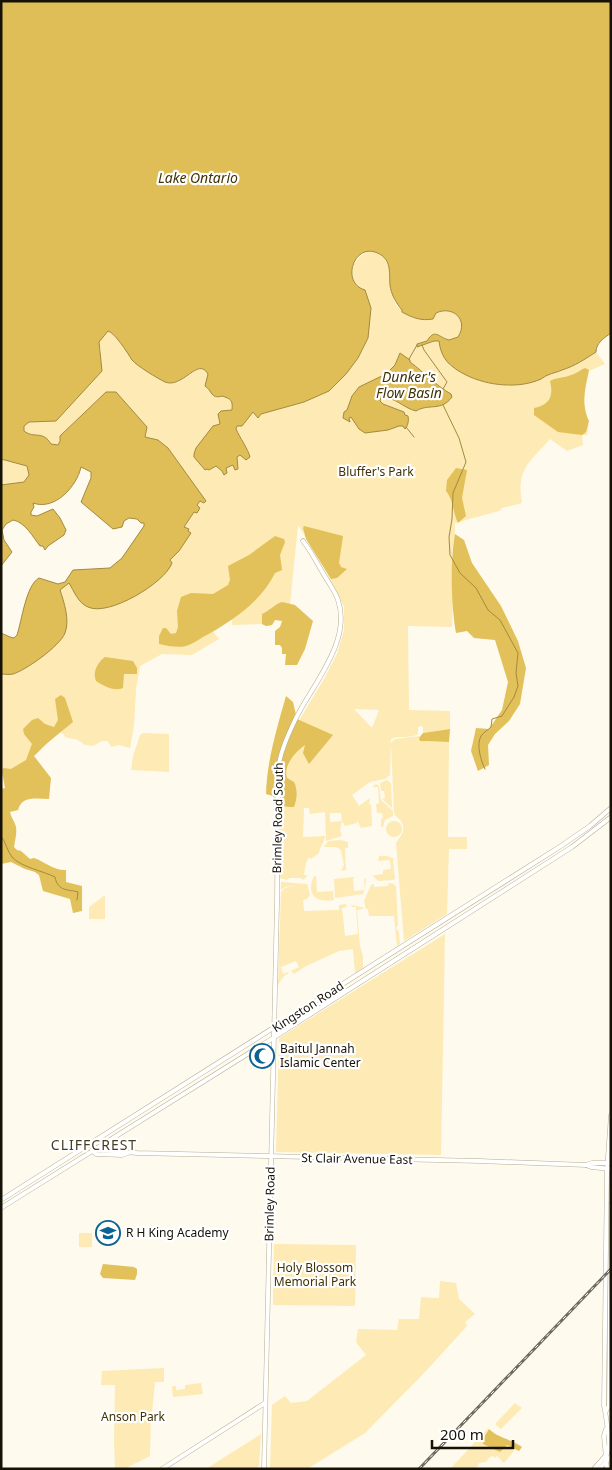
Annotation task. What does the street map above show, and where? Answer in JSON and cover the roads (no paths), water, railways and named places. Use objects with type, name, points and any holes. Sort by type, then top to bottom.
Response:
[{"type":"main road","name":"Brimley Road South","points":[[274,1029],[277,904],[277,778],[280,758],[287,736],[329,661],[341,625],[338,599],[303,541]]},
{"type":"main road","name":"Kingston Road","points":[[1,1200],[561,846],[590,826],[611,808]]},
{"type":"main road","name":"Kingston Road","points":[[1,1208],[572,847],[611,817]]},
{"type":"main road","points":[[604,823],[611,823]]},
{"type":"main road","name":"Brimley Road","points":[[264,1469],[274,1029]]},
{"type":"main road","points":[[594,1469],[609,1455],[604,1406],[611,1115]]},
{"type":"main road","points":[[90,1145],[92,1151]]},
{"type":"main road","name":"St Clair Avenue East","points":[[90,1145],[101,1150],[128,1153],[480,1161],[586,1165],[609,1168]]},
{"type":"main road","name":"St Clair Avenue East","points":[[92,1151],[96,1154],[122,1155],[128,1153]]},
{"type":"main road","name":"St Clair Avenue East","points":[[586,1165],[609,1163]]},
{"type":"main road","points":[[606,1411],[609,1406],[611,1205]]},
{"type":"main road","points":[[162,1469],[266,1402]]},
{"type":"main road","points":[[599,1469],[611,1450]]},
{"type":"main road","points":[[606,1460],[606,1469]]},
{"type":"water","name":"Lake Ontario","points":[[1,1],[611,1],[611,333],[599,343],[596,352],[571,366],[541,379],[523,384],[503,385],[475,379],[460,372],[447,362],[439,341],[417,347],[417,344],[427,341],[435,334],[449,340],[458,337],[462,325],[458,316],[448,311],[442,311],[436,313],[433,319],[425,320],[402,312],[391,292],[387,261],[375,252],[367,251],[356,259],[352,273],[353,280],[365,290],[371,308],[368,338],[358,358],[346,374],[329,391],[304,402],[261,414],[258,418],[253,412],[242,426],[237,426],[236,429],[250,457],[246,460],[240,455],[237,457],[238,469],[235,470],[233,465],[226,468],[227,473],[224,475],[216,466],[205,470],[194,457],[194,454],[196,448],[213,426],[220,424],[218,414],[221,411],[232,410],[231,400],[222,396],[214,396],[205,386],[208,374],[204,369],[195,370],[172,383],[157,378],[135,363],[117,339],[108,331],[99,342],[102,371],[56,421],[29,422],[24,426],[24,431],[45,437],[51,444],[58,445],[60,436],[106,392],[116,392],[147,427],[145,437],[158,440],[168,448],[206,501],[204,503],[200,501],[197,505],[200,508],[197,513],[194,512],[184,527],[189,529],[188,531],[191,533],[179,551],[170,560],[172,563],[159,580],[122,603],[97,609],[82,603],[69,583],[60,590],[67,622],[62,638],[50,651],[26,668],[13,674],[1,674],[1,633],[14,638],[17,635],[28,595],[35,582],[39,578],[58,584],[65,582],[73,570],[110,568],[122,558],[144,526],[144,523],[137,519],[129,518],[124,521],[122,527],[113,529],[81,502],[91,478],[91,472],[81,467],[75,482],[64,495],[49,503],[41,505],[33,503],[34,507],[31,515],[37,516],[53,509],[66,530],[64,535],[45,550],[25,527],[13,520],[6,524],[2,530],[4,540],[12,552],[1,566],[1,485],[24,482],[29,475],[27,466],[1,459]]},
{"type":"water","name":"Dunker's Flow Basin","points":[[400,353],[451,394],[452,397],[448,402],[439,406],[416,411],[395,400],[381,398],[380,401],[383,404],[404,412],[408,416],[407,426],[405,429],[403,426],[399,426],[388,430],[365,433],[359,429],[351,417],[349,418],[350,422],[343,418],[344,412],[347,410],[352,396],[359,387],[386,374],[395,365]]},
{"type":"waterway","points":[[409,359],[417,345]]},
{"type":"waterway","points":[[422,345],[447,382],[443,389]]},
{"type":"waterway","points":[[443,405],[459,438],[466,462],[453,493],[449,537],[450,555],[460,573],[476,588],[488,610],[500,620],[518,653],[516,673],[518,686],[514,697],[502,716],[492,719],[491,727],[481,736],[479,744],[480,753],[485,769]]},
{"type":"waterway","points":[[406,427],[414,437]]},
{"type":"waterway","points":[[1,836],[12,857],[26,866],[55,877],[56,882],[61,888],[78,892],[77,900]]},
{"type":"railway","points":[[419,1469],[611,1269]]},
{"type":"place","name":"Baitul Jannah Islamic Center","points":[[262,1056]]},
{"type":"place","name":"R H King Academy","points":[[108,1233]]},
{"type":"district","name":"CLIFFCREST","points":[[94,1145]]},
{"type":"park label","name":"Bluffer's Park","points":[[376,472]]},
{"type":"park label","name":"Holy Blossom Memorial Park","points":[[315,1275]]},
{"type":"park label","name":"Anson Park","points":[[133,1417]]}]
